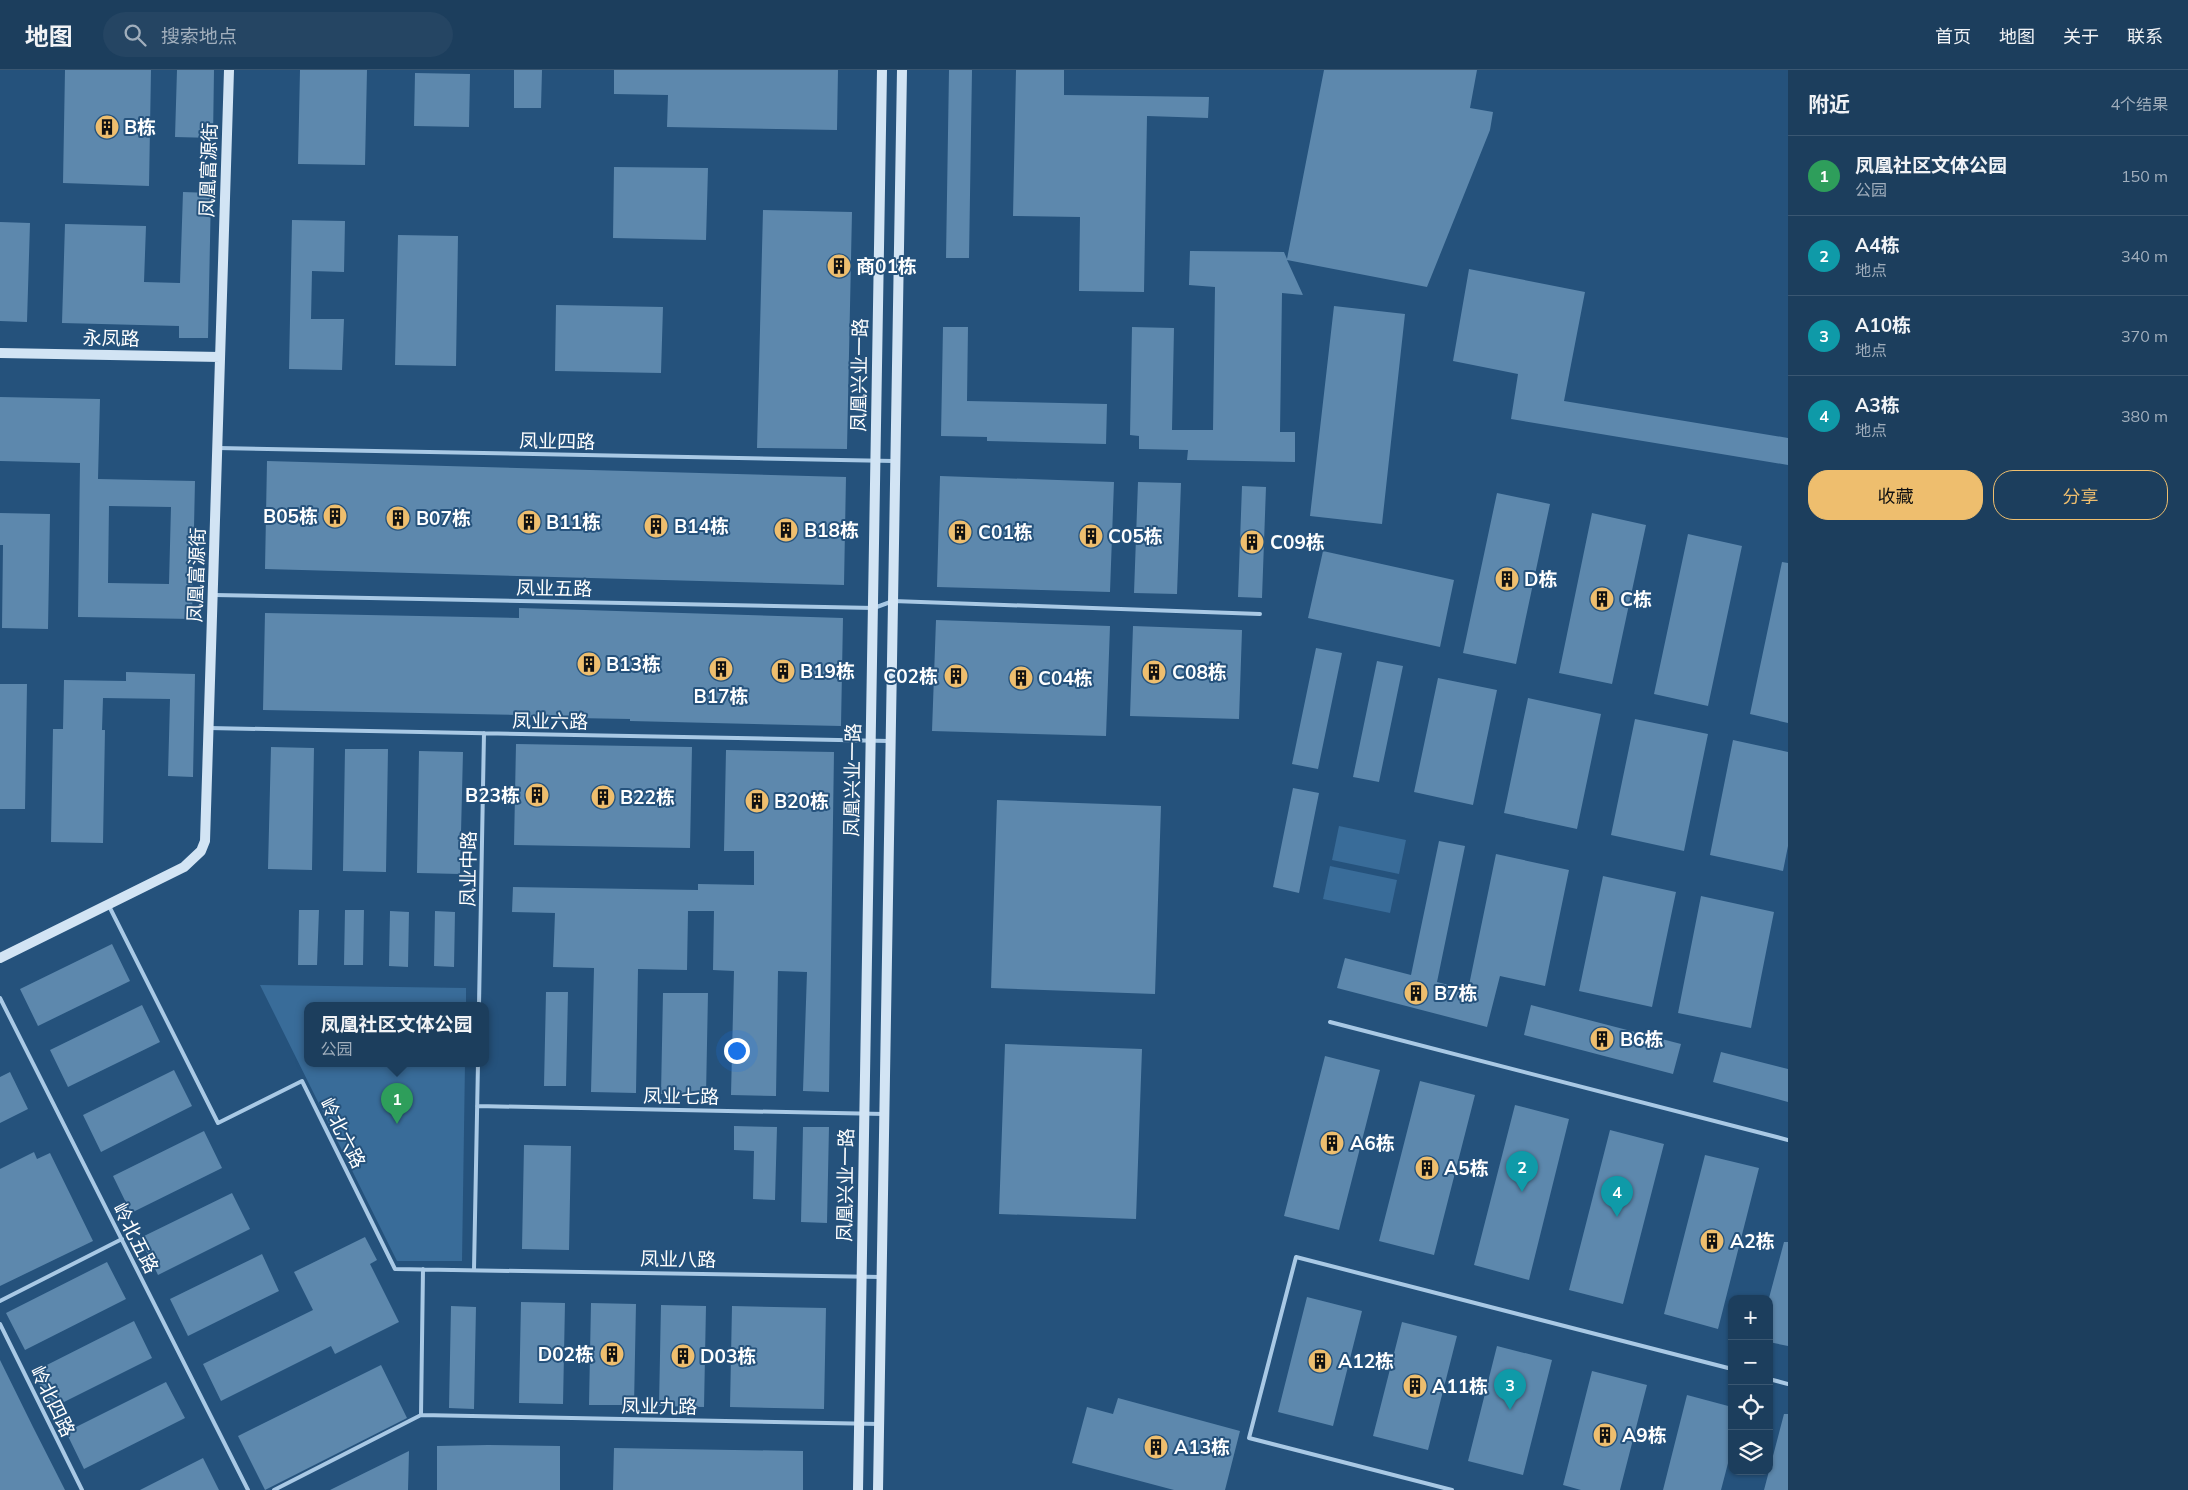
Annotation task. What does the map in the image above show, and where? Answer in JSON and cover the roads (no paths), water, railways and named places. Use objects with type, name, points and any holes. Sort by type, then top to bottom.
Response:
[{"type":"street","name":"凤凰富源街","points":[[0,958],[184,867],[201,851],[205,841],[229,70]]},
{"type":"street","name":"凤凰兴业一路","points":[[858,1490],[882,70]]},
{"type":"street","name":"凤凰兴业一路","points":[[878,1490],[902,70]]},
{"type":"street","name":"永凤路","points":[[0,353],[220,357]]},
{"type":"lane","name":"凤业四路","points":[[218,448],[896,461]]},
{"type":"lane","name":"凤业五路","points":[[213,595],[874,608],[893,601]]},
{"type":"lane","points":[[893,601],[1260,614]]},
{"type":"lane","name":"凤业六路","points":[[209,728],[891,741]]},
{"type":"lane","name":"凤业中路","points":[[479,1002],[484,733]]},
{"type":"lane","name":"岭北六路","points":[[109,904],[218,1123],[302,1081],[396,1269],[474,1269]]},
{"type":"lane","name":"岭北五路","points":[[0,998],[248,1490]]},
{"type":"lane","points":[[1330,1022],[1788,1140]]},
{"type":"lane","points":[[474,1269],[478,1067]]},
{"type":"lane","name":"凤业七路","points":[[477,1106],[884,1114]]},
{"type":"lane","points":[[0,1302],[122,1239]]},
{"type":"lane","points":[[1452,1490],[1250,1438],[1296,1257],[1728,1368]]},
{"type":"lane","points":[[274,1490],[421,1415],[423,1269]]},
{"type":"lane","name":"凤业八路","points":[[474,1269],[882,1277]]},
{"type":"lane","name":"岭北四路","points":[[0,1324],[82,1490]]},
{"type":"lane","points":[[1773,1380],[1788,1384]]},
{"type":"lane","name":"凤业九路","points":[[421,1415],[879,1424]]},
{"type":"place","name":"B栋","points":[[107,127]]},
{"type":"place","name":"商01栋","points":[[839,266]]},
{"type":"place","name":"B05栋","points":[[335,516]]},
{"type":"place","name":"B07栋","points":[[398,518]]},
{"type":"place","name":"B11栋","points":[[529,522]]},
{"type":"place","name":"B14栋","points":[[656,526]]},
{"type":"place","name":"B18栋","points":[[786,530]]},
{"type":"place","name":"C01栋","points":[[960,532]]},
{"type":"place","name":"C05栋","points":[[1091,536]]},
{"type":"place","name":"C09栋","points":[[1252,542]]},
{"type":"place","name":"D栋","points":[[1507,579]]},
{"type":"place","name":"C栋","points":[[1602,599]]},
{"type":"place","name":"B13栋","points":[[589,664]]},
{"type":"place","name":"B17栋","points":[[721,669]]},
{"type":"place","name":"B19栋","points":[[783,671]]},
{"type":"place","name":"C08栋","points":[[1154,672]]},
{"type":"place","name":"C02栋","points":[[956,676]]},
{"type":"place","name":"C04栋","points":[[1021,678]]},
{"type":"place","name":"B23栋","points":[[537,795]]},
{"type":"place","name":"B22栋","points":[[603,797]]},
{"type":"place","name":"B20栋","points":[[757,801]]},
{"type":"place","name":"B7栋","points":[[1416,993]]},
{"type":"place","name":"B6栋","points":[[1602,1039]]},
{"type":"place","name":"凤凰社区文体公园","points":[[397,1124]]},
{"type":"place","name":"A6栋","points":[[1332,1143]]},
{"type":"place","name":"A5栋","points":[[1427,1168]]},
{"type":"place","name":"A4栋","points":[[1522,1192]]},
{"type":"place","name":"A3栋","points":[[1617,1217]]},
{"type":"place","name":"A2栋","points":[[1712,1241]]},
{"type":"place","name":"D02栋","points":[[612,1354]]},
{"type":"place","name":"D03栋","points":[[683,1356]]},
{"type":"place","name":"A12栋","points":[[1320,1361]]},
{"type":"place","name":"A11栋","points":[[1415,1386]]},
{"type":"place","name":"A10栋","points":[[1510,1410]]},
{"type":"place","name":"A9栋","points":[[1605,1435]]},
{"type":"place","name":"A13栋","points":[[1156,1447]]}]
